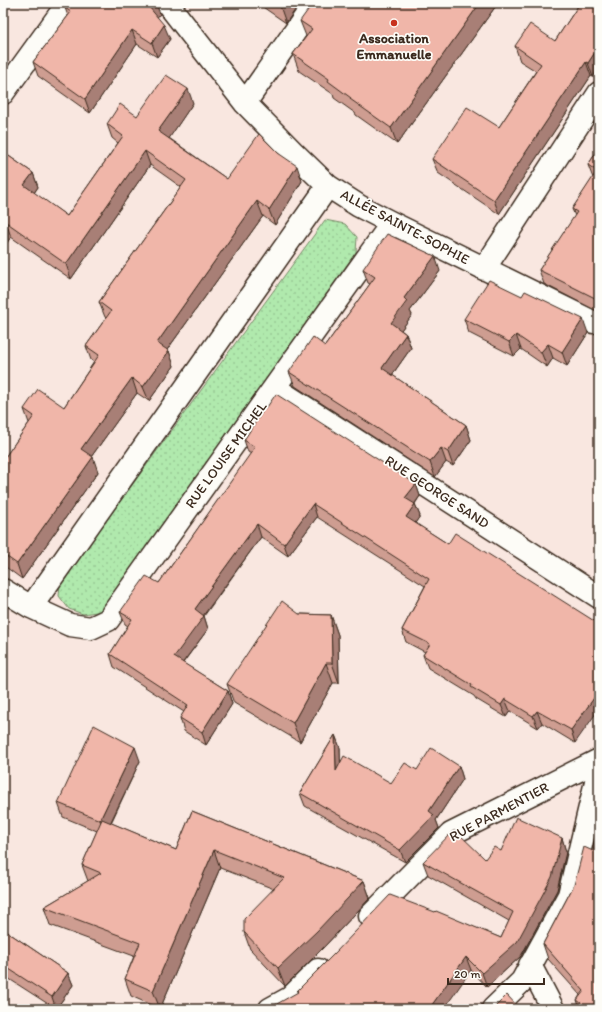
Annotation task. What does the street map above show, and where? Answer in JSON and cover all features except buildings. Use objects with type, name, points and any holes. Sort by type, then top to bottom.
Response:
[{"type":"street","points":[[3,93],[68,3]]},
{"type":"street","name":"ALLÉE SAINTE-SOPHIE","points":[[167,3],[245,103],[328,186],[359,206],[392,223],[593,322]]},
{"type":"street","points":[[245,103],[315,3]]},
{"type":"street","points":[[484,268],[599,93]]},
{"type":"street","points":[[32,607],[328,186]]},
{"type":"street","name":"RUE LOUISE MICHEL","points":[[3,590],[32,607],[70,625],[91,628],[108,620],[392,223]]},
{"type":"street","name":"RUE GEORGE SAND","points":[[275,388],[599,597]]},
{"type":"street","name":"RUE PARMENTIER","points":[[358,929],[451,834],[599,760]]},
{"type":"street","points":[[493,1009],[522,981],[569,895],[599,769]]},
{"type":"street","points":[[270,1009],[290,998],[332,957]]},
{"type":"street","points":[[530,965],[553,1009]]},
{"type":"green space","points":[[325,220],[345,224],[357,237],[356,252],[103,611],[83,614],[69,609],[59,596],[60,584]]},
{"type":"place","name":"Association Emmanuelle","points":[[394,23]]}]
